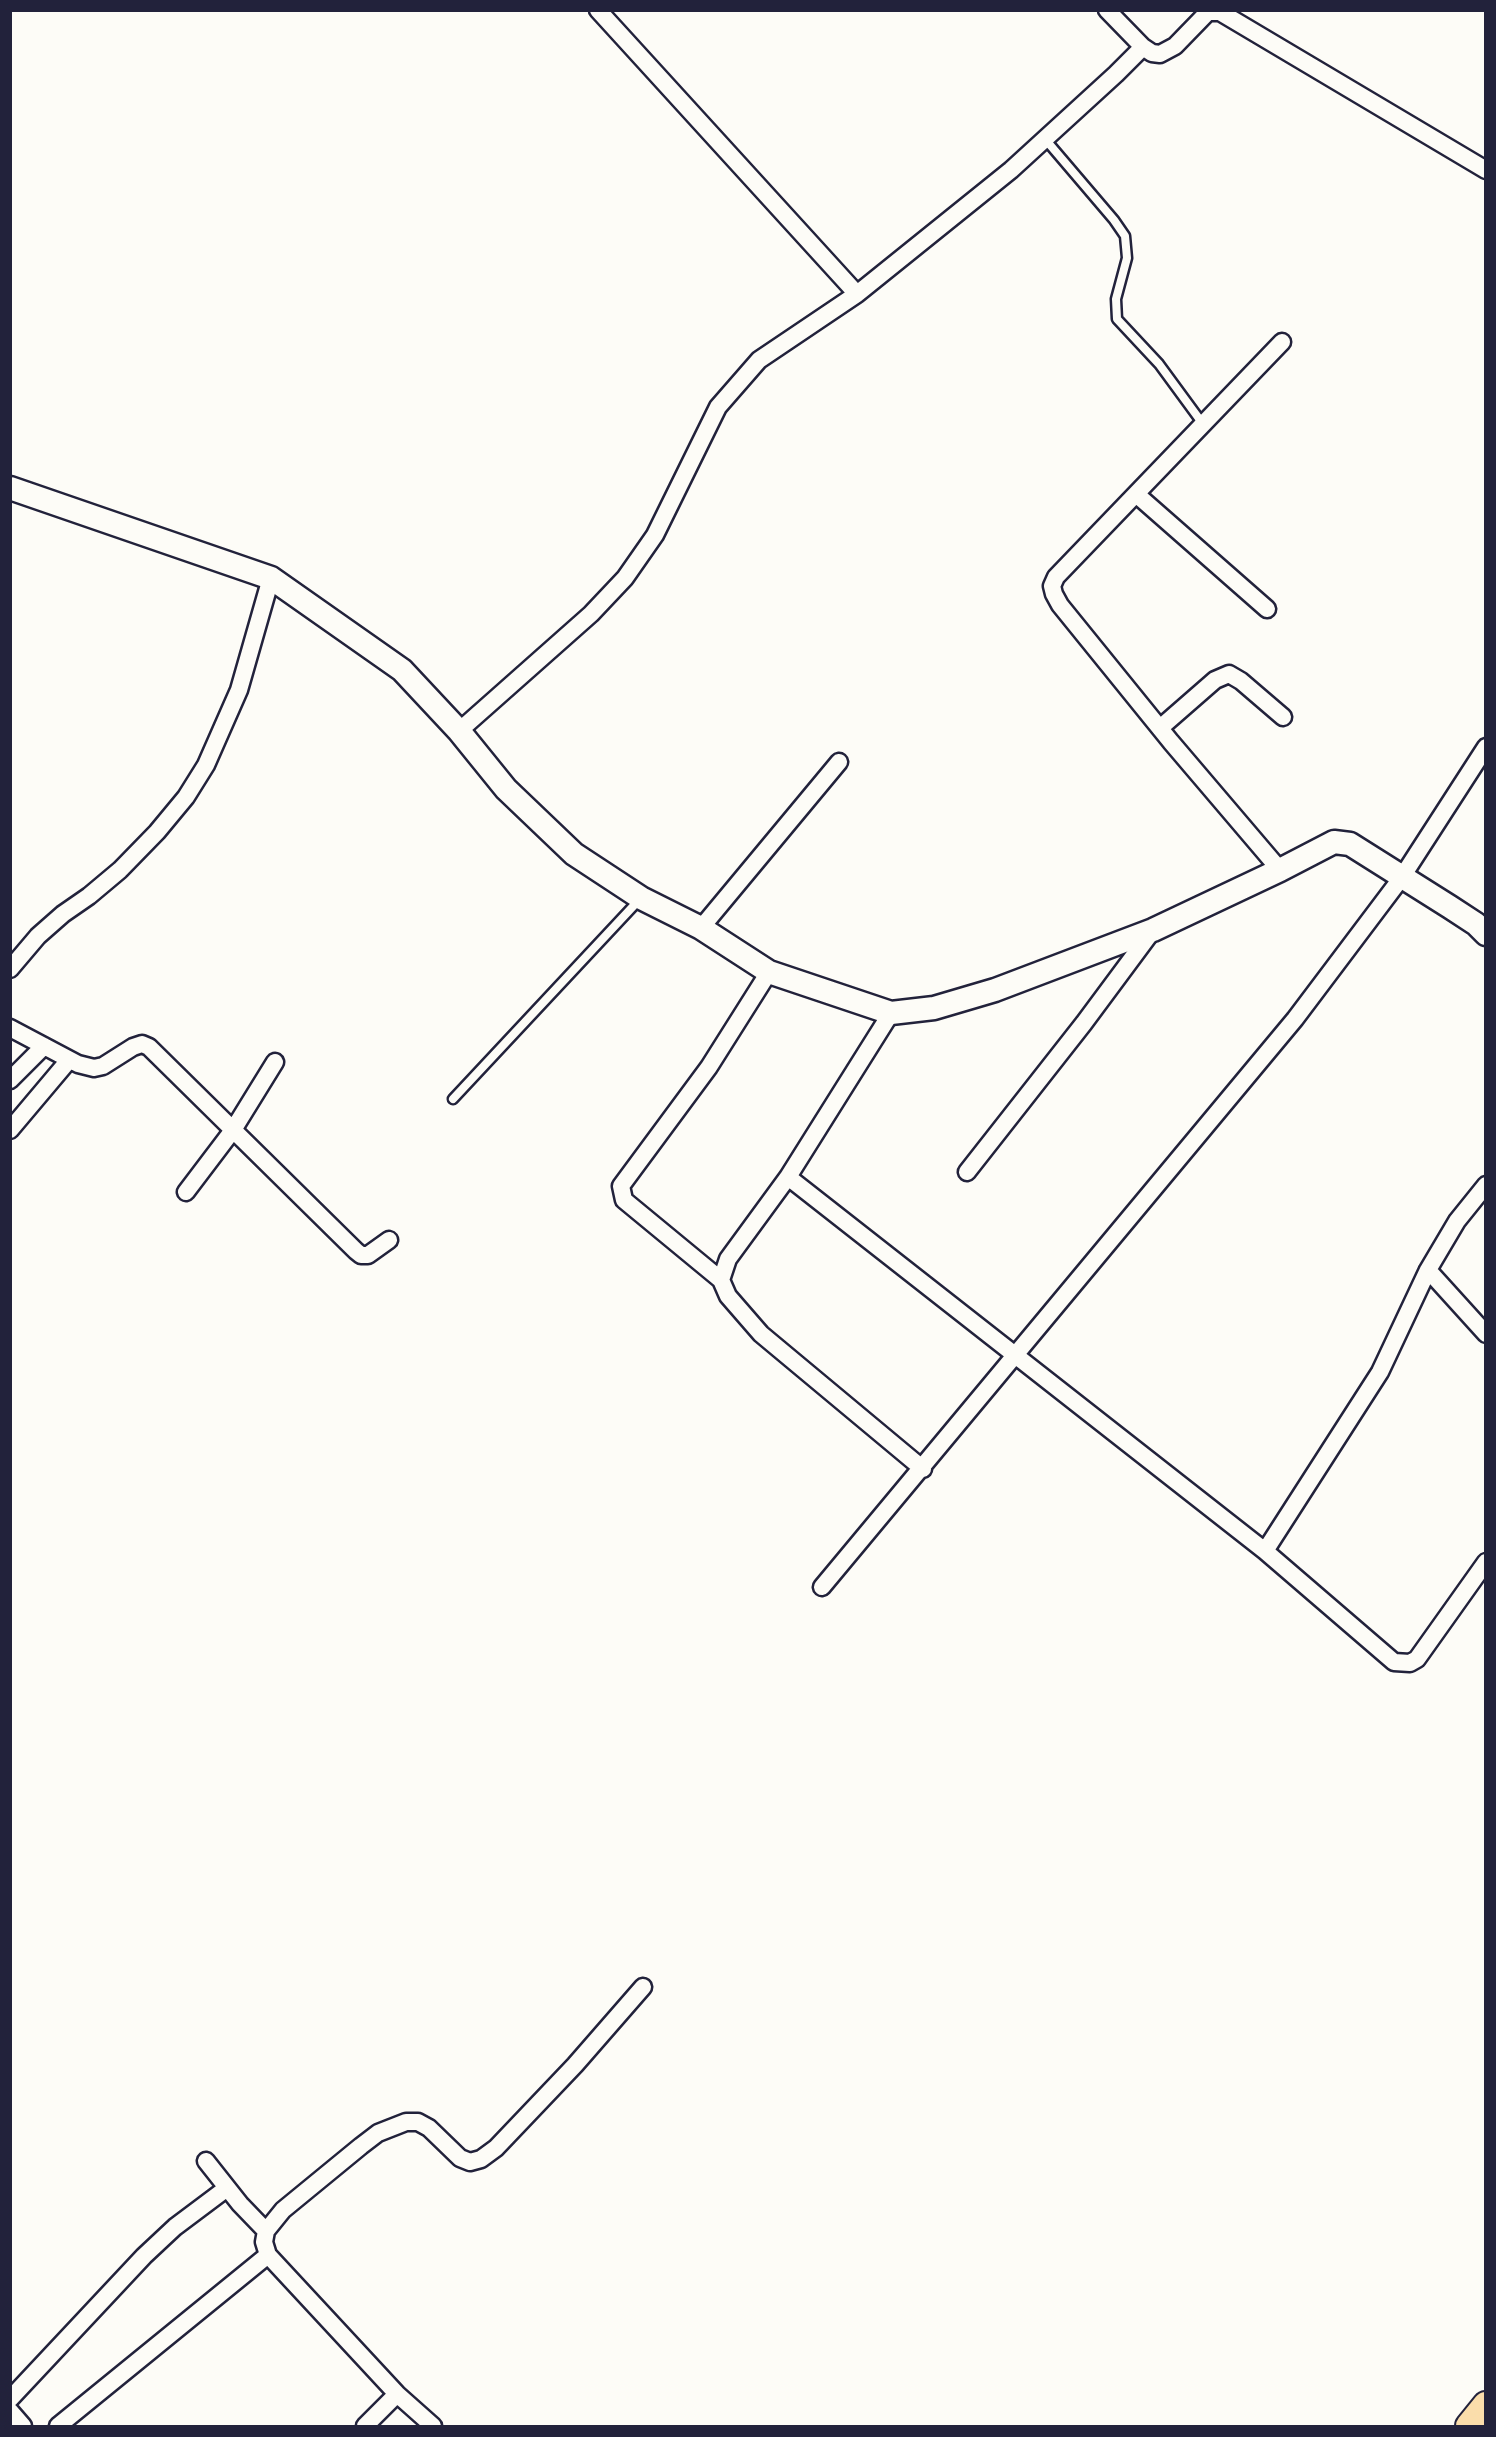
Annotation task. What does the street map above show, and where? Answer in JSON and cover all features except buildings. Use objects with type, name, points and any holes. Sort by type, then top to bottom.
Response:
[{"type":"main road","points":[[1469,2427],[1485,2406]]},
{"type":"street","points":[[598,10],[857,294]]},
{"type":"street","points":[[1107,10],[1143,47],[1152,53],[1167,52],[1204,16],[1214,10],[1220,12],[1485,170]]},
{"type":"street","points":[[459,731],[591,614],[625,578],[655,535],[718,407],[759,360],[857,294],[1011,170],[1143,47]]},
{"type":"street","points":[[1280,870],[1060,605],[1052,586],[1056,577],[1282,342]]},
{"type":"street","points":[[10,488],[271,578],[402,670],[459,731],[506,789],[574,854],[641,898],[700,928],[769,972],[891,1013],[934,1008],[995,990],[1153,930],[1334,842],[1350,844],[1476,924],[1485,934]]},
{"type":"street","points":[[1136,494],[1267,609]]},
{"type":"street","points":[[10,969],[39,936],[63,914],[120,870],[157,832],[186,797],[207,765],[239,690],[271,578]]},
{"type":"street","points":[[1160,728],[1215,680],[1229,674],[1241,681],[1283,717]]},
{"type":"street","points":[[822,1587],[923,1469],[1014,1355],[1295,1019],[1402,877],[1485,747]]},
{"type":"street","points":[[700,928],[840,762]]},
{"type":"street","points":[[967,1172],[1084,1023],[1153,930]]},
{"type":"street","points":[[769,972],[709,1067],[621,1186],[624,1200],[721,1280],[728,1296],[761,1334],[923,1469]]},
{"type":"street","points":[[721,1280],[728,1259],[788,1177],[891,1013]]},
{"type":"street","points":[[10,1028],[69,1060],[94,1068],[103,1066],[133,1047],[142,1044],[149,1047],[356,1251],[362,1255],[368,1255],[389,1240]]},
{"type":"street","points":[[10,1080],[44,1046]]},
{"type":"street","points":[[10,1130],[69,1060]]},
{"type":"street","points":[[186,1192],[233,1130],[275,1062]]},
{"type":"street","points":[[788,1177],[1265,1551],[1394,1662],[1403,1664],[1417,1659],[1485,1562]]},
{"type":"street","points":[[1265,1551],[1380,1372],[1428,1270],[1457,1221],[1485,1185]]},
{"type":"street","points":[[1428,1270],[1485,1334]]},
{"type":"street","points":[[433,2427],[397,2394],[268,2255],[264,2242],[266,2231],[283,2210],[360,2146],[378,2133],[406,2122],[418,2122],[429,2128],[460,2158],[470,2162],[481,2159],[496,2148],[575,2065],[643,1987]]},
{"type":"street","points":[[206,2161],[266,2231]]},
{"type":"street","points":[[10,2399],[144,2256],[175,2228],[227,2188]]},
{"type":"street","points":[[58,2427],[268,2255]]},
{"type":"street","points":[[365,2427],[397,2394]]},
{"type":"street","points":[[10,2411],[23,2427]]},
{"type":"lane","points":[[1045,139],[1125,236],[1127,258],[1116,299],[1117,319],[1159,364],[1203,424]]},
{"type":"lane","points":[[453,1099],[641,898]]}]
